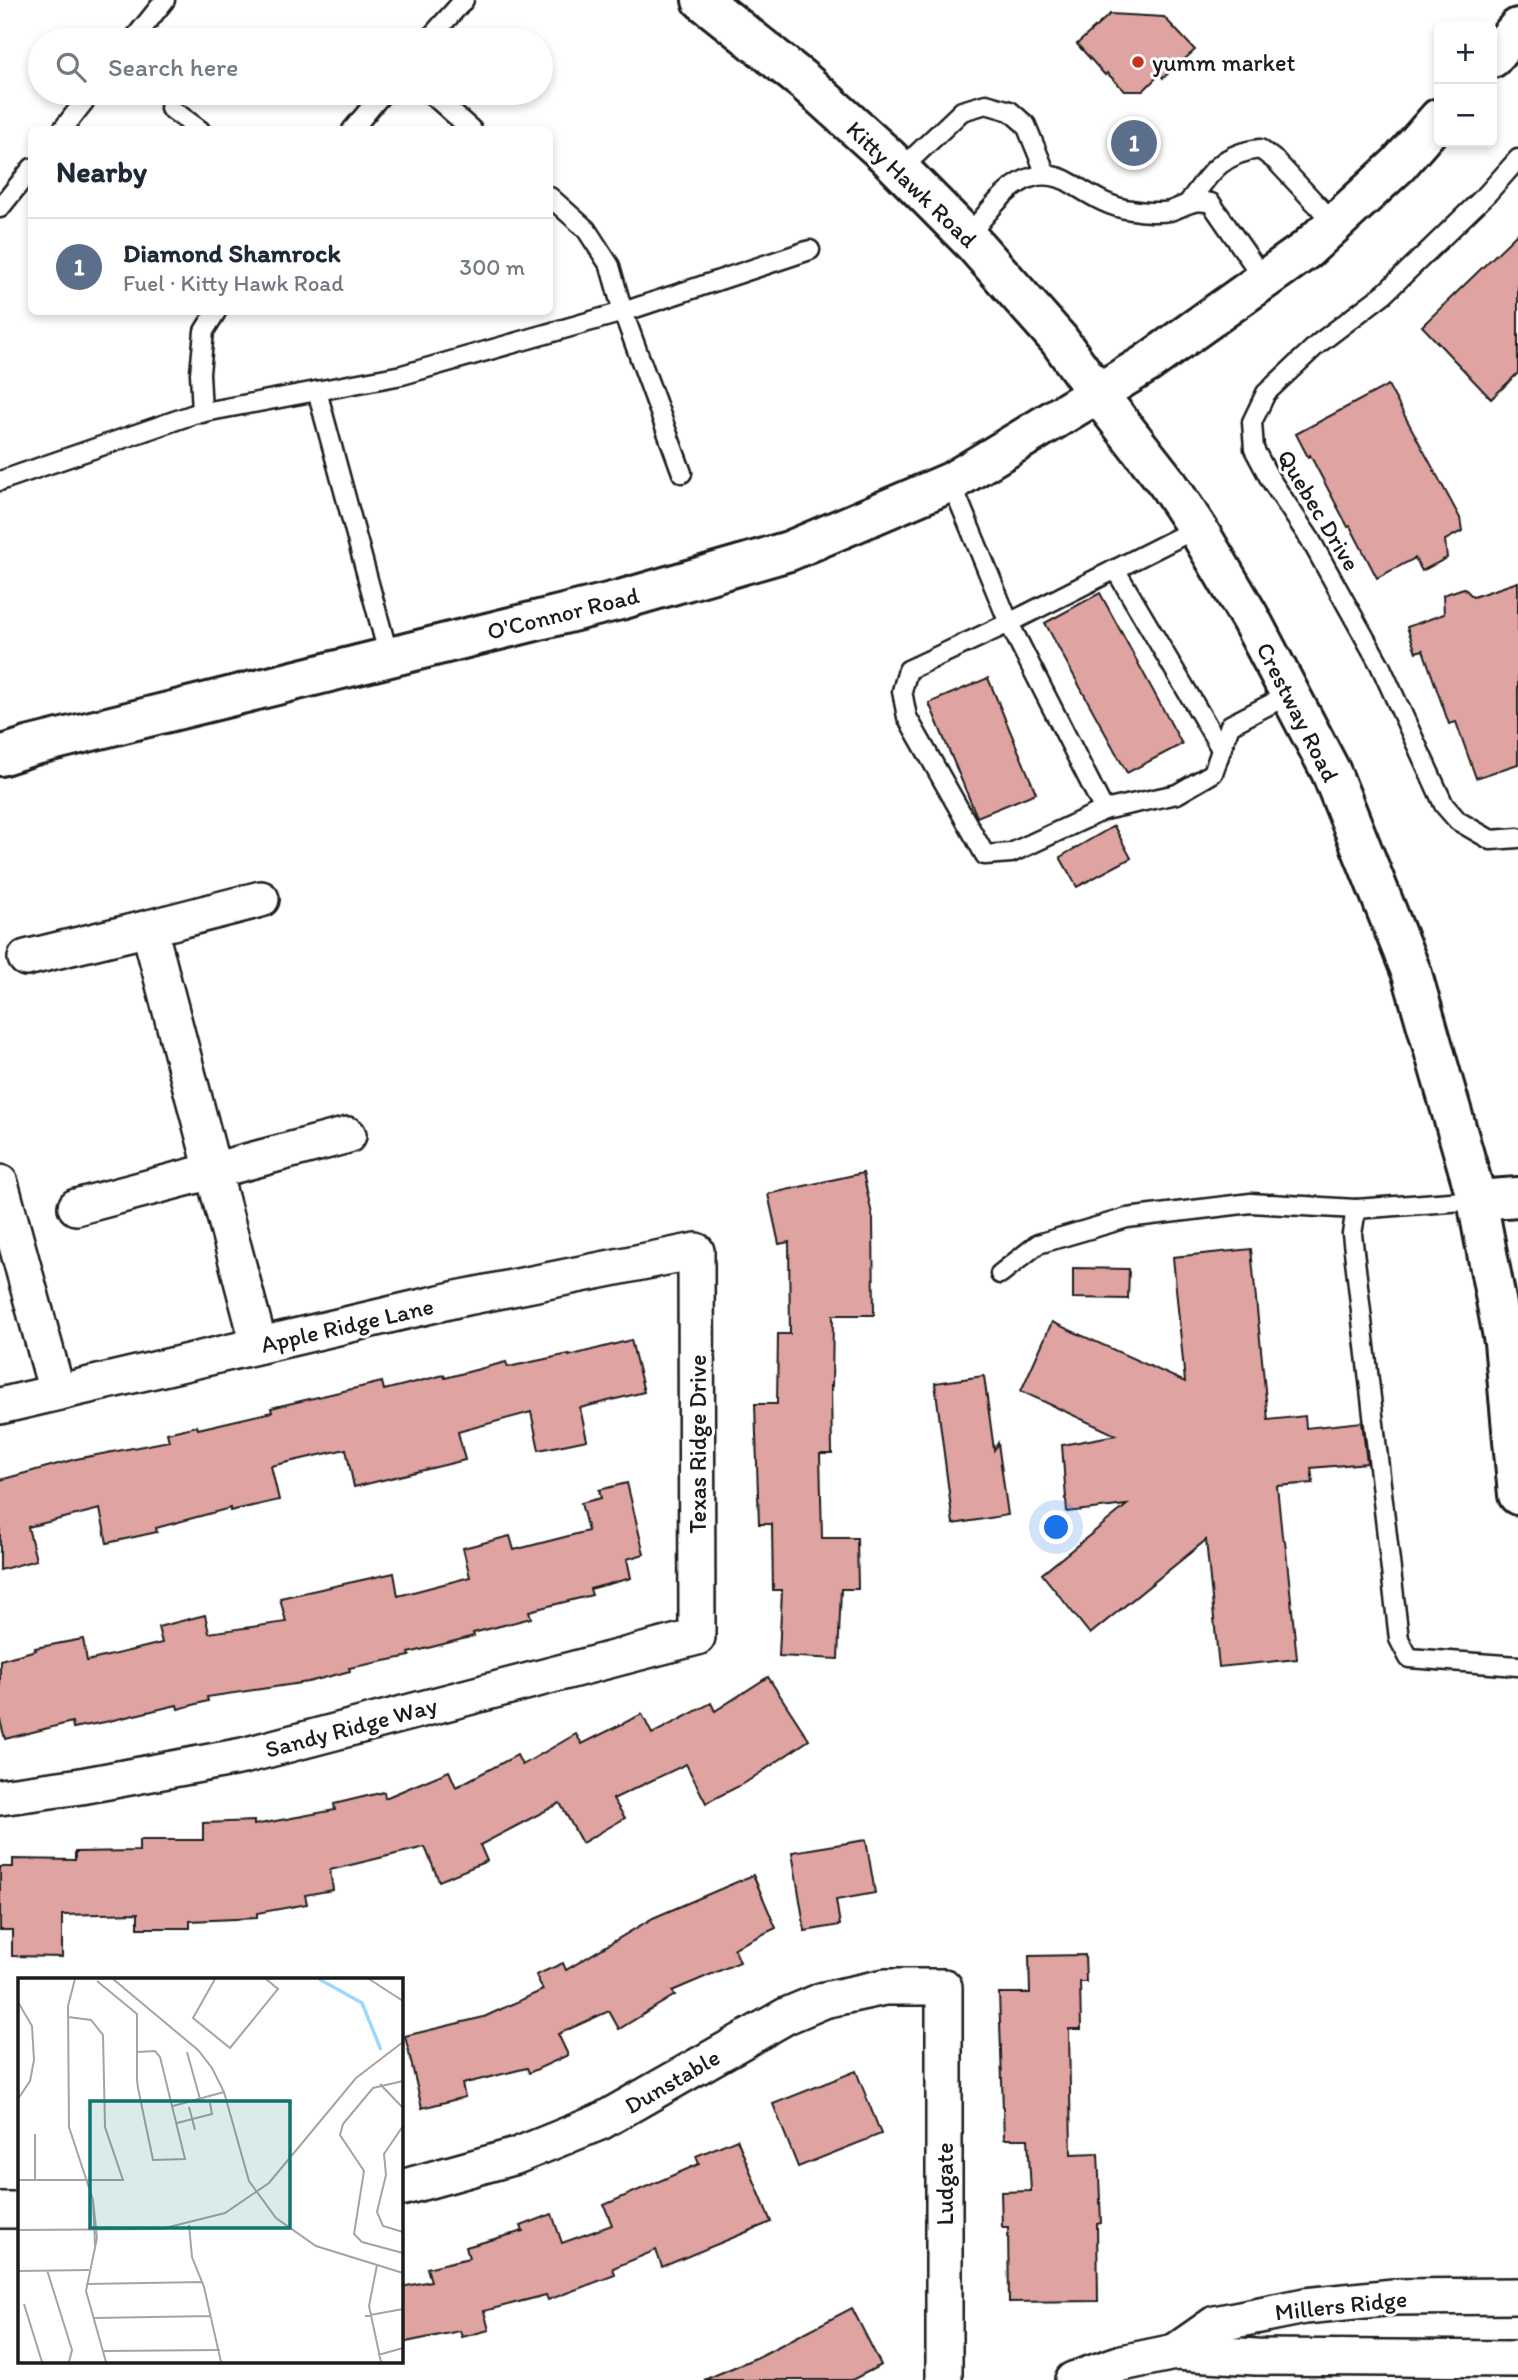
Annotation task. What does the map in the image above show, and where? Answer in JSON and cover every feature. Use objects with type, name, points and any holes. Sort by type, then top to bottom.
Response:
[{"type":"main road","name":"Kitty Hawk Road","points":[[702,0],[805,82],[900,170],[967,237],[1059,340],[1097,393]]},
{"type":"main road","points":[[1497,52],[1518,28]]},
{"type":"main road","points":[[1097,393],[1154,358],[1306,250],[1398,165],[1434,124]]},
{"type":"main road","name":"O'Connor Road","points":[[0,756],[31,746],[620,600],[789,551],[951,482],[1097,393]]},
{"type":"main road","name":"Crestway Road","points":[[1097,393],[1168,484],[1197,527],[1250,618],[1331,772],[1412,974],[1477,1200],[1504,1342],[1512,1360],[1518,1495]]},
{"type":"main road","points":[[1477,1200],[1518,1196]]},
{"type":"street","points":[[26,958],[261,899]]},
{"type":"street","points":[[149,928],[259,1345]]},
{"type":"street","points":[[76,1207],[348,1135]]},
{"type":"street","points":[[0,1183],[57,1392]]},
{"type":"street","name":"Apple Ridge Lane","points":[[0,1406],[457,1299],[696,1251]]},
{"type":"street","name":"Texas Ridge Drive","points":[[696,1251],[697,1637]]},
{"type":"street","name":"Sandy Ridge Way","points":[[0,1797],[81,1786],[243,1756],[697,1637]]},
{"type":"street","name":"Dunstable","points":[[402,2188],[516,2156],[600,2122],[786,2016],[824,2000],[885,1987],[944,1987]]},
{"type":"street","name":"Ludgate","points":[[944,1987],[944,2380]]},
{"type":"street","points":[[0,2210],[18,2210]]},
{"type":"street","name":"Millers Ridge","points":[[1073,2380],[1122,2363],[1175,2352],[1215,2324],[1305,2306],[1374,2299],[1518,2296]]},
{"type":"street","points":[[1374,2299],[1375,2358]]},
{"type":"street","name":"Millers Ridge","points":[[1175,2352],[1256,2369],[1375,2358],[1518,2359]]},
{"type":"lane","points":[[143,28],[165,0]]},
{"type":"lane","points":[[439,28],[464,0]]},
{"type":"lane","points":[[900,170],[962,111],[986,104],[1010,111],[1026,125],[1046,174]]},
{"type":"lane","points":[[65,126],[82,105]]},
{"type":"lane","points":[[355,126],[373,105]]},
{"type":"lane","points":[[444,105],[467,126]]},
{"type":"lane","points":[[170,108],[195,126]]},
{"type":"lane","points":[[1189,202],[1223,160],[1241,151],[1260,149],[1276,161],[1335,224]]},
{"type":"lane","name":"Quebec Drive","points":[[1518,159],[1487,194],[1385,293],[1318,344],[1266,393],[1252,422],[1254,449],[1270,480],[1310,539],[1380,665],[1444,805],[1458,821],[1491,840],[1518,838]]},
{"type":"lane","points":[[0,208],[28,173]]},
{"type":"lane","points":[[967,237],[1020,180],[1046,174],[1065,179],[1105,203],[1130,210],[1169,211],[1189,202],[1211,203],[1265,281]]},
{"type":"lane","points":[[553,200],[586,229],[610,266],[623,312],[682,473]]},
{"type":"lane","points":[[0,481],[202,413],[401,375],[623,312],[810,250]]},
{"type":"lane","points":[[202,413],[200,373],[204,331],[214,315]]},
{"type":"lane","points":[[317,391],[389,657]]},
{"type":"lane","points":[[951,482],[1009,623],[1104,810]]},
{"type":"lane","points":[[1197,527],[1009,623],[908,670],[902,691],[907,717],[985,855],[1011,853],[1104,810],[1177,794],[1213,772],[1230,725],[1290,694]]},
{"type":"lane","points":[[1115,569],[1221,749]]},
{"type":"lane","points":[[1000,1274],[1038,1244],[1127,1218],[1251,1203],[1356,1209],[1477,1200]]},
{"type":"lane","points":[[1356,1209],[1352,1234],[1399,1639],[1409,1658],[1518,1666]]},
{"type":"building","name":"yumm market","points":[[1110,14],[1164,17],[1195,50],[1163,78],[1160,74],[1143,91],[1125,91],[1107,73],[1105,75],[1077,44]]},
{"type":"building","points":[[1518,233],[1518,373],[1491,399],[1422,326]]},
{"type":"building","points":[[1388,385],[1460,518],[1462,531],[1445,540],[1447,558],[1422,571],[1415,558],[1377,578],[1296,434]]},
{"type":"building","points":[[1518,582],[1518,764],[1476,778],[1456,722],[1449,724],[1423,650],[1416,652],[1407,627],[1444,614],[1443,595],[1464,588],[1473,597]]},
{"type":"building","points":[[1100,593],[1182,744],[1127,773],[1045,623]]},
{"type":"building","points":[[988,678],[1036,793],[977,817],[929,703]]},
{"type":"building","points":[[1114,826],[1131,858],[1077,887],[1060,857]]},
{"type":"building","points":[[863,1173],[873,1219],[874,1315],[833,1315],[832,1454],[820,1454],[822,1538],[857,1538],[858,1589],[841,1589],[838,1659],[779,1656],[782,1590],[773,1590],[772,1524],[759,1524],[755,1404],[777,1404],[778,1334],[790,1334],[789,1242],[779,1244],[768,1194]]},
{"type":"building","points":[[1251,1249],[1268,1420],[1305,1416],[1306,1428],[1362,1422],[1367,1463],[1311,1468],[1313,1483],[1277,1486],[1297,1659],[1219,1667],[1206,1540],[1090,1634],[1042,1574],[1127,1505],[1067,1512],[1062,1445],[1116,1435],[1021,1391],[1052,1322],[1185,1382],[1173,1257]]},
{"type":"building","points":[[1073,1268],[1129,1269],[1128,1299],[1073,1298]]},
{"type":"building","points":[[631,1340],[644,1392],[580,1408],[587,1440],[539,1450],[531,1412],[458,1432],[465,1460],[354,1487],[346,1449],[271,1466],[279,1500],[230,1511],[230,1508],[156,1528],[157,1532],[107,1543],[100,1509],[28,1527],[36,1560],[0,1570],[0,1480],[76,1459],[169,1441],[167,1433],[197,1426],[198,1429],[272,1412],[271,1408],[382,1382],[384,1390],[506,1362],[508,1367],[569,1356]]},
{"type":"building","points":[[984,1376],[994,1450],[998,1443],[1008,1515],[953,1524],[935,1383]]},
{"type":"building","points":[[627,1483],[644,1554],[627,1559],[631,1578],[590,1589],[592,1595],[529,1611],[531,1618],[409,1653],[410,1656],[349,1668],[350,1671],[308,1682],[207,1697],[208,1701],[178,1709],[177,1705],[73,1728],[72,1722],[5,1739],[0,1720],[0,1660],[36,1650],[35,1648],[83,1639],[87,1661],[162,1643],[158,1627],[205,1615],[209,1633],[286,1622],[280,1598],[394,1573],[398,1596],[470,1577],[463,1548],[510,1536],[514,1550],[588,1531],[581,1503],[601,1498],[599,1490]]},
{"type":"building","points":[[768,1677],[809,1740],[745,1783],[706,1803],[686,1764],[613,1799],[625,1818],[582,1843],[560,1803],[480,1845],[487,1861],[439,1881],[425,1847],[330,1870],[333,1890],[305,1895],[307,1904],[257,1913],[257,1918],[190,1921],[190,1928],[138,1928],[138,1913],[62,1915],[62,1957],[12,1956],[12,1930],[0,1930],[0,1867],[13,1867],[13,1859],[75,1860],[75,1852],[139,1851],[139,1840],[203,1840],[203,1823],[254,1821],[254,1825],[335,1810],[334,1804],[384,1792],[385,1798],[449,1771],[456,1787],[517,1755],[522,1765],[576,1734],[582,1744],[642,1714],[652,1734],[711,1703],[715,1711]]},
{"type":"building","points":[[866,1840],[875,1893],[836,1900],[840,1925],[805,1931],[792,1852]]},
{"type":"building","points":[[753,1875],[776,1928],[734,1948],[740,1962],[672,1991],[675,1995],[619,2029],[609,2011],[558,2034],[568,2055],[529,2073],[527,2068],[462,2084],[465,2097],[422,2108],[405,2036],[484,2017],[543,1990],[536,1975],[563,1963],[566,1970],[653,1918]]},
{"type":"building","points":[[1085,1955],[1086,1982],[1080,1982],[1081,2029],[1069,2029],[1071,2154],[1098,2153],[1101,2223],[1097,2224],[1098,2301],[1009,2302],[1008,2227],[1002,2227],[1001,2192],[1031,2191],[1028,2139],[1004,2139],[999,1993],[1030,1993],[1029,1956]]},
{"type":"building","points":[[856,2071],[881,2134],[798,2167],[773,2104]]},
{"type":"building","points":[[737,2139],[771,2222],[662,2267],[656,2250],[613,2268],[615,2275],[548,2300],[546,2295],[484,2311],[489,2330],[462,2337],[460,2331],[402,2343],[402,2287],[431,2281],[427,2268],[469,2258],[466,2247],[523,2231],[521,2226],[552,2214],[562,2243],[612,2225],[604,2205],[699,2164],[696,2156]]},
{"type":"building","points":[[852,2308],[881,2365],[852,2380],[704,2380],[758,2357]]},
{"type":"place","name":"yumm market","points":[[1138,62]]},
{"type":"place","name":"Diamond Shamrock","points":[[1134,143]]}]
